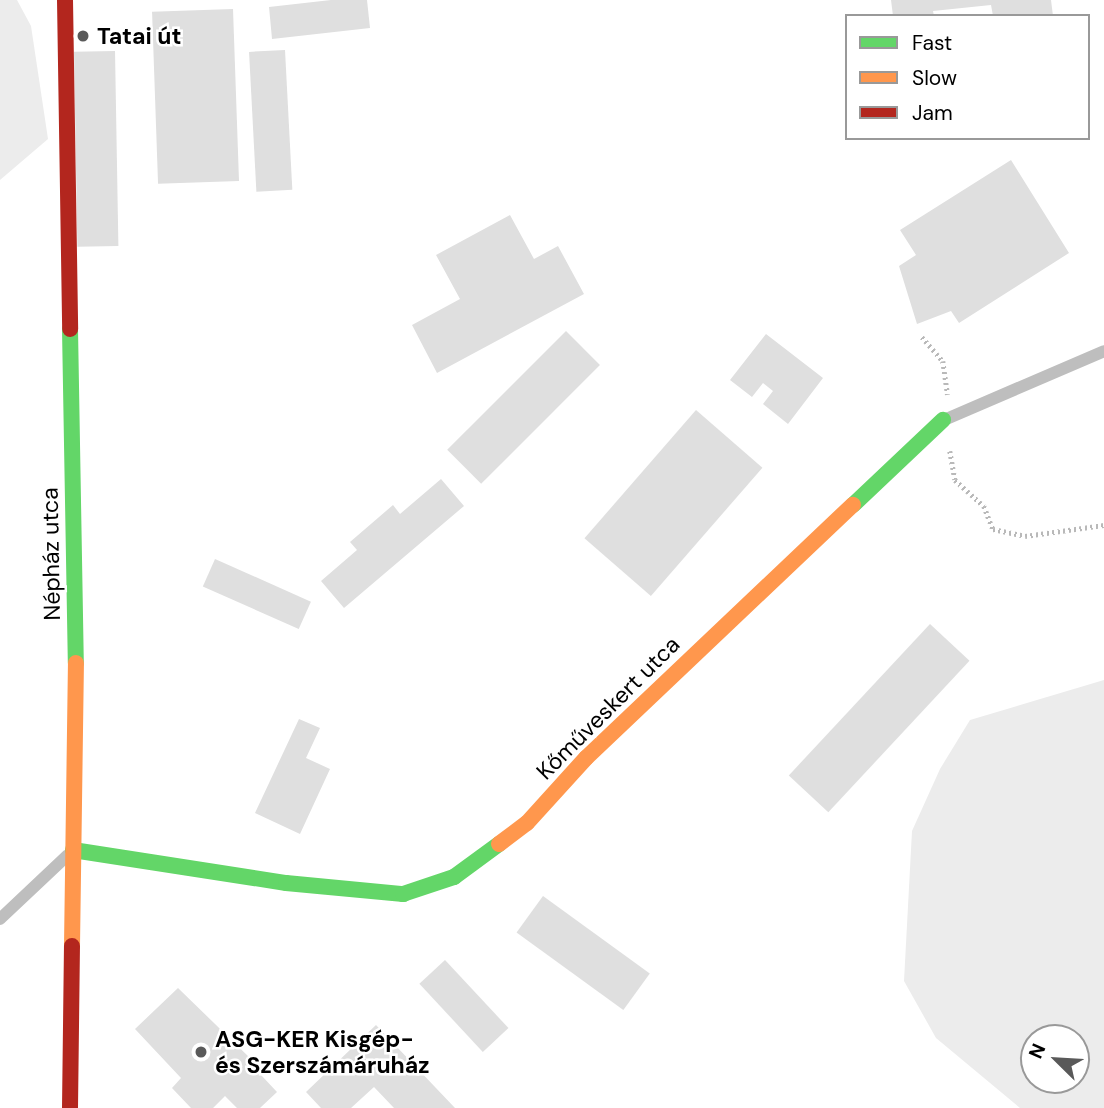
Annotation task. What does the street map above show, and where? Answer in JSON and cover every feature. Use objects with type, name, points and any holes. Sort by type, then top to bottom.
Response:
[{"type":"street","name":"Népház utca","points":[[65,0],[76,664],[70,1108]]},
{"type":"street","name":"Kőműveskert utca","points":[[74,850],[286,883],[403,894],[454,877],[527,824],[596,749],[943,420]]},
{"type":"lane","name":"Kőműveskert utca","points":[[943,420],[1104,351]]},
{"type":"lane","points":[[0,919],[74,850]]},
{"type":"path","points":[[922,337],[943,361],[948,392],[943,420],[956,480],[984,506],[993,529],[1025,537],[1104,525]]},
{"type":"shaded area","points":[[0,0],[17,0],[31,26],[48,139],[0,180]]},
{"type":"shaded area","points":[[1104,680],[1104,1108],[1020,1108],[936,1038],[904,981],[912,831],[940,769],[970,720]]},
{"type":"building","points":[[331,0],[367,0],[370,28],[272,39],[269,7]]},
{"type":"building","points":[[891,0],[1051,0],[1053,14],[993,14],[991,5],[933,11],[934,14],[893,14]]},
{"type":"building","points":[[233,9],[239,181],[158,184],[152,12]]},
{"type":"building","points":[[285,50],[292,190],[256,192],[249,52]]},
{"type":"building","points":[[115,51],[118,246],[77,247],[74,52]]},
{"type":"building","points":[[1011,160],[1069,253],[959,323],[951,311],[917,324],[899,266],[916,255],[900,230]]},
{"type":"building","points":[[510,215],[534,259],[558,246],[584,294],[437,373],[412,325],[460,299],[436,255]]},
{"type":"building","points":[[566,331],[600,365],[481,484],[447,450]]},
{"type":"building","points":[[766,334],[823,378],[788,424],[763,404],[773,391],[763,383],[752,397],[730,380]]},
{"type":"building","points":[[696,410],[762,468],[651,596],[584,538]]},
{"type":"building","points":[[441,479],[464,506],[344,608],[321,581],[357,550],[350,542],[393,505],[400,514]]},
{"type":"building","points":[[215,559],[311,602],[299,629],[203,586]]},
{"type":"building","points":[[930,624],[969,661],[828,812],[789,775]]},
{"type":"building","points":[[299,719],[320,728],[306,758],[330,769],[300,834],[255,813]]},
{"type":"building","points":[[543,896],[650,974],[623,1010],[517,932]]},
{"type":"building","points":[[445,960],[508,1028],[483,1052],[419,984]]},
{"type":"building","name":"ASG-KER Kisgép- és Szerszámáruház","points":[[178,988],[251,1059],[248,1061],[277,1092],[260,1108],[237,1108],[225,1096],[213,1108],[191,1108],[172,1088],[181,1078],[135,1029]]},
{"type":"building","points":[[376,1025],[455,1108],[394,1108],[374,1087],[351,1108],[321,1108],[306,1092]]},
{"type":"traffic: fast","points":[[70,329],[76,663]]},
{"type":"traffic: fast","points":[[853,505],[943,420]]},
{"type":"traffic: fast","points":[[73,850],[286,883],[403,894],[454,877],[499,844]]},
{"type":"traffic: slow","points":[[499,844],[527,823],[586,758],[853,505]]},
{"type":"traffic: slow","points":[[72,946],[76,663]]},
{"type":"traffic: jam","points":[[65,0],[70,329]]},
{"type":"traffic: jam","points":[[70,1108],[72,946]]},
{"type":"place","name":"Tatai út","points":[[83,36]]},
{"type":"place","name":"ASG-KER Kisgép- és Szerszámáruház","points":[[201,1052]]}]
